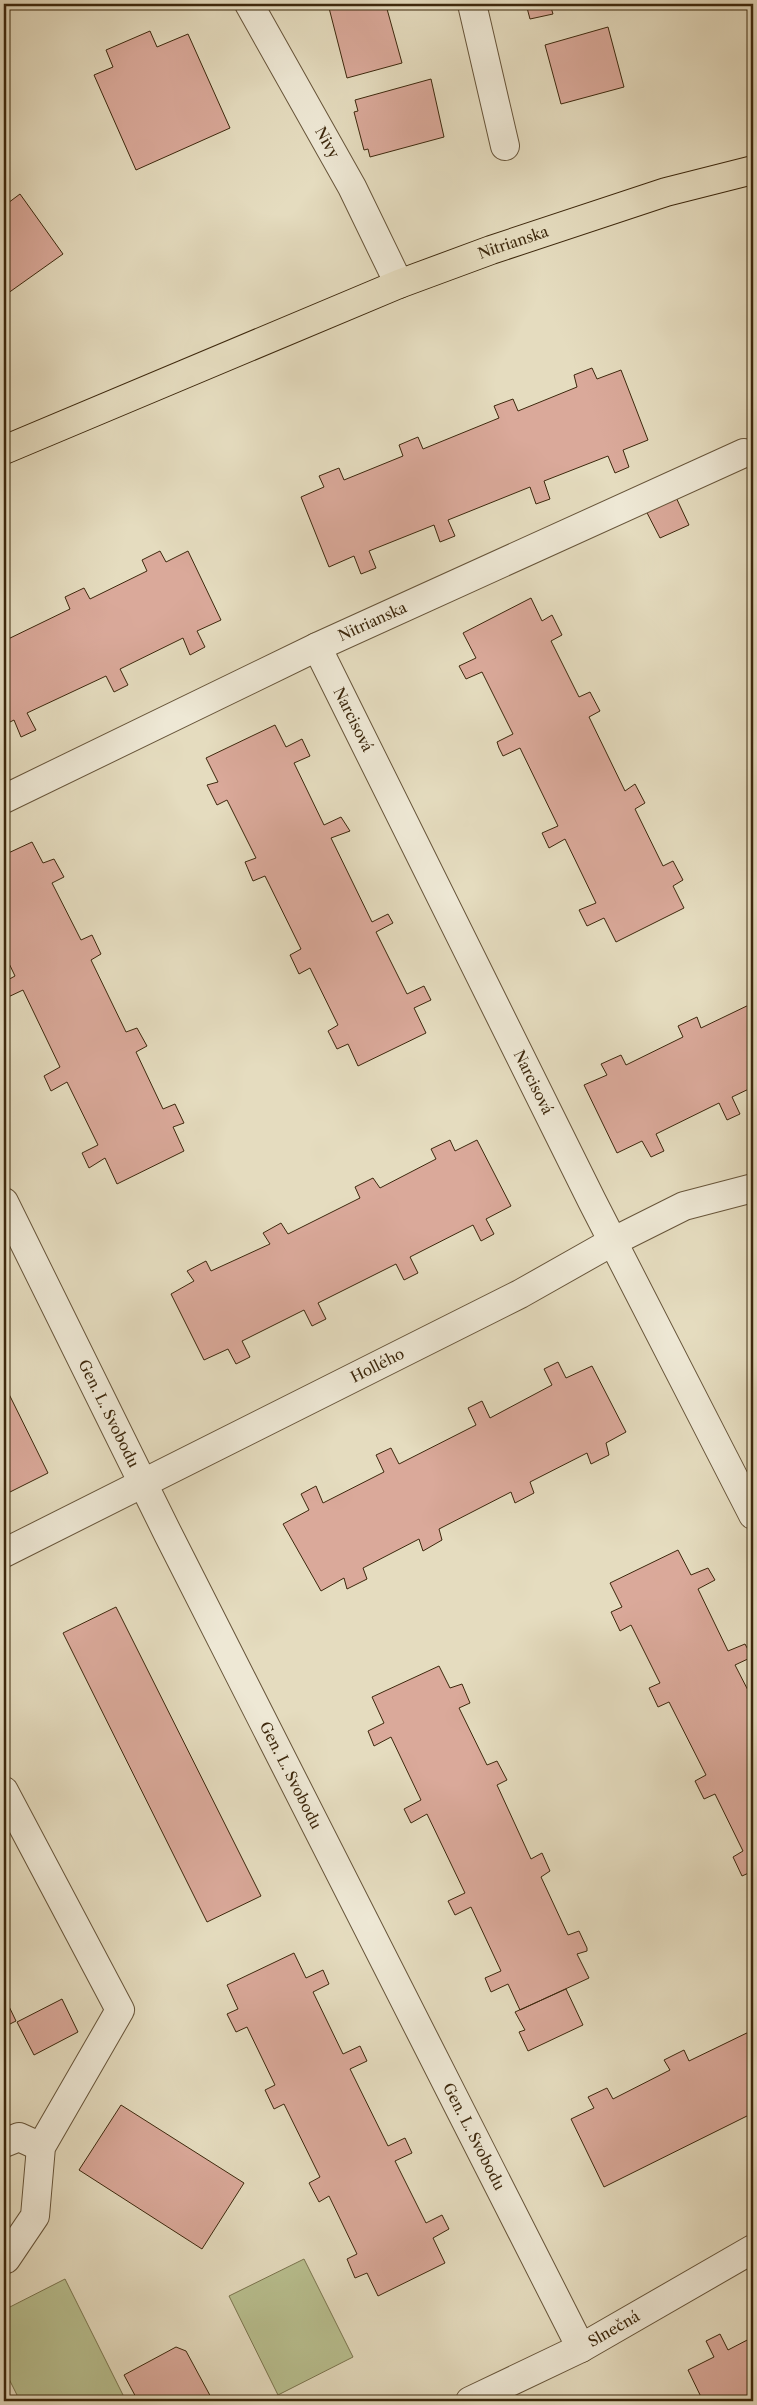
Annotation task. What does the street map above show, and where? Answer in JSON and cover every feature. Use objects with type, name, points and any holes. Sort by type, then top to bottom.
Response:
[{"type":"main road","name":"Nitrianska","points":[[4,450],[399,284],[491,250],[666,192],[753,170]]},
{"type":"street","name":"Nivy","points":[[250,4],[352,187],[399,284]]},
{"type":"street","points":[[472,4],[505,146]]},
{"type":"street","name":"Nitrianska","points":[[4,799],[317,647],[744,453]]},
{"type":"street","name":"Narcisová","points":[[317,647],[612,1242],[753,1515]]},
{"type":"street","name":"Hollého","points":[[4,1553],[520,1294],[612,1242],[684,1206],[753,1188]]},
{"type":"street","name":"Gen. L. Svobodu","points":[[4,1202],[143,1484],[581,2348]]},
{"type":"street","points":[[4,1791],[120,2010],[41,2147],[36,2216],[6,2259],[4,2259]]},
{"type":"street","points":[[4,2143],[19,2137],[41,2147]]},
{"type":"street","name":"Slnečná","points":[[470,2401],[581,2348],[753,2249]]},
{"type":"green space","points":[[304,2259],[353,2357],[278,2395],[229,2296]]},
{"type":"green space","points":[[65,2279],[126,2401],[20,2401],[4,2369],[4,2310]]},
{"type":"building","points":[[328,4],[400,4],[401,6],[387,9],[402,63],[347,78]]},
{"type":"building","points":[[526,4],[550,4],[553,14],[530,19]]},
{"type":"building","points":[[608,27],[624,87],[561,104],[545,45]]},
{"type":"building","points":[[150,31],[157,47],[188,34],[230,128],[136,170],[94,75],[113,67],[106,50]]},
{"type":"building","points":[[431,79],[444,137],[370,157],[368,149],[364,150],[354,112],[358,111],[355,100]]},
{"type":"building","points":[[20,194],[63,254],[4,296],[4,206]]},
{"type":"building","points":[[592,368],[597,379],[621,370],[648,440],[623,450],[629,467],[615,473],[608,456],[544,481],[550,499],[536,504],[530,487],[448,520],[455,536],[440,542],[434,525],[369,551],[376,568],[361,574],[354,556],[329,567],[301,497],[324,487],[319,476],[339,468],[344,480],[403,456],[399,445],[418,437],[423,449],[499,418],[494,406],[513,399],[518,411],[577,387],[574,375]]},
{"type":"building","points":[[673,491],[689,525],[660,538],[643,505]]},
{"type":"building","points":[[160,551],[166,562],[188,551],[221,620],[197,631],[205,647],[190,655],[183,638],[120,669],[128,685],[114,692],[106,676],[27,713],[36,730],[21,737],[14,720],[4,725],[4,641],[70,609],[65,597],[84,588],[90,599],[147,571],[142,560]]},
{"type":"building","points":[[531,598],[542,621],[552,615],[562,635],[551,641],[579,697],[590,692],[600,711],[589,717],[625,791],[635,784],[645,803],[635,809],[663,866],[673,861],[683,880],[673,886],[684,908],[616,942],[604,918],[587,926],[579,910],[596,903],[565,839],[549,848],[542,833],[558,826],[520,748],[503,756],[497,742],[513,734],[482,672],[466,679],[459,666],[476,658],[463,633]]},
{"type":"building","points":[[275,725],[286,747],[302,739],[310,756],[294,763],[324,825],[341,817],[350,831],[331,838],[372,922],[388,914],[393,923],[376,932],[407,994],[424,986],[431,1000],[414,1008],[426,1033],[358,1066],[348,1044],[337,1049],[328,1031],[338,1025],[310,968],[299,974],[290,955],[301,949],[265,876],[253,881],[245,862],[256,858],[227,800],[217,805],[207,785],[218,782],[206,758]]},
{"type":"building","points":[[32,842],[43,863],[54,859],[64,877],[52,883],[81,940],[92,935],[101,954],[91,960],[126,1032],[137,1028],[147,1046],[136,1052],[163,1109],[175,1104],[184,1123],[173,1127],[184,1151],[117,1184],[105,1158],[89,1168],[82,1153],[98,1145],[67,1082],[51,1091],[44,1076],[60,1067],[23,990],[6,998],[4,994],[4,982],[15,976],[4,953],[4,855]]},
{"type":"building","points":[[753,1003],[753,1087],[732,1097],[740,1114],[727,1120],[719,1103],[656,1134],[664,1151],[651,1157],[642,1141],[617,1153],[584,1085],[607,1075],[601,1064],[621,1055],[626,1065],[683,1037],[678,1026],[697,1017],[701,1028]]},
{"type":"building","points":[[450,1140],[455,1151],[477,1140],[511,1206],[486,1219],[494,1234],[481,1241],[473,1225],[410,1257],[418,1273],[404,1280],[396,1264],[318,1303],[326,1319],[312,1326],[304,1310],[242,1341],[250,1357],[236,1364],[228,1349],[204,1360],[171,1294],[194,1281],[187,1271],[206,1261],[211,1271],[270,1244],[263,1233],[281,1223],[288,1234],[360,1198],[355,1187],[373,1178],[380,1188],[436,1159],[431,1149]]},
{"type":"building","points":[[558,1362],[566,1378],[592,1366],[626,1432],[606,1443],[609,1455],[591,1464],[587,1453],[530,1482],[534,1493],[515,1503],[511,1492],[439,1529],[442,1540],[423,1551],[419,1539],[363,1568],[367,1579],[347,1589],[344,1578],[321,1591],[283,1524],[309,1510],[301,1494],[316,1486],[323,1503],[384,1472],[376,1455],[391,1448],[399,1464],[476,1425],[468,1408],[482,1401],[490,1418],[552,1385],[544,1369]]},
{"type":"building","points":[[4,1384],[48,1473],[4,1495]]},
{"type":"building","points":[[678,1550],[691,1575],[708,1568],[715,1580],[698,1589],[728,1651],[745,1644],[752,1657],[735,1665],[753,1700],[753,1871],[742,1876],[733,1857],[743,1851],[715,1794],[704,1799],[695,1781],[706,1775],[669,1702],[658,1707],[649,1688],[660,1683],[631,1625],[620,1631],[611,1612],[622,1607],[610,1583]]},
{"type":"building","points":[[116,1607],[261,1896],[207,1922],[63,1633]]},
{"type":"building","points":[[439,1666],[450,1688],[462,1684],[470,1703],[459,1708],[487,1765],[497,1761],[507,1780],[497,1785],[531,1859],[542,1853],[550,1871],[541,1877],[568,1935],[579,1931],[587,1948],[587,1951],[577,1954],[589,1978],[520,2010],[508,1984],[491,1992],[485,1978],[501,1971],[471,1907],[455,1915],[448,1901],[465,1893],[427,1814],[411,1823],[404,1809],[421,1800],[391,1737],[374,1746],[368,1731],[384,1723],[372,1697]]},
{"type":"building","points":[[294,1953],[306,1978],[323,1970],[329,1984],[313,1992],[343,2054],[360,2046],[367,2061],[350,2069],[388,2146],[405,2138],[412,2153],[395,2161],[426,2223],[442,2215],[449,2229],[433,2238],[445,2263],[378,2296],[367,2273],[355,2278],[347,2259],[357,2254],[329,2196],[319,2202],[309,2183],[320,2177],[284,2104],[274,2109],[265,2090],[275,2085],[247,2027],[236,2032],[227,2014],[238,2009],[227,1985]]},
{"type":"building","points":[[566,1989],[583,2025],[528,2051],[519,2032],[525,2030],[515,2012]]},
{"type":"building","points":[[4,1996],[16,2021],[4,2027]]},
{"type":"building","points":[[62,1999],[78,2032],[34,2055],[17,2022]]},
{"type":"building","points":[[753,2030],[753,2113],[604,2187],[571,2119],[594,2108],[588,2097],[607,2088],[613,2099],[670,2070],[664,2060],[684,2050],[689,2061]]},
{"type":"building","points":[[121,2105],[244,2183],[202,2249],[79,2170]]},
{"type":"building","points":[[720,2334],[728,2350],[753,2337],[753,2401],[703,2401],[688,2370],[714,2357],[706,2341]]},
{"type":"building","points":[[176,2347],[186,2351],[213,2401],[138,2401],[124,2375]]}]
